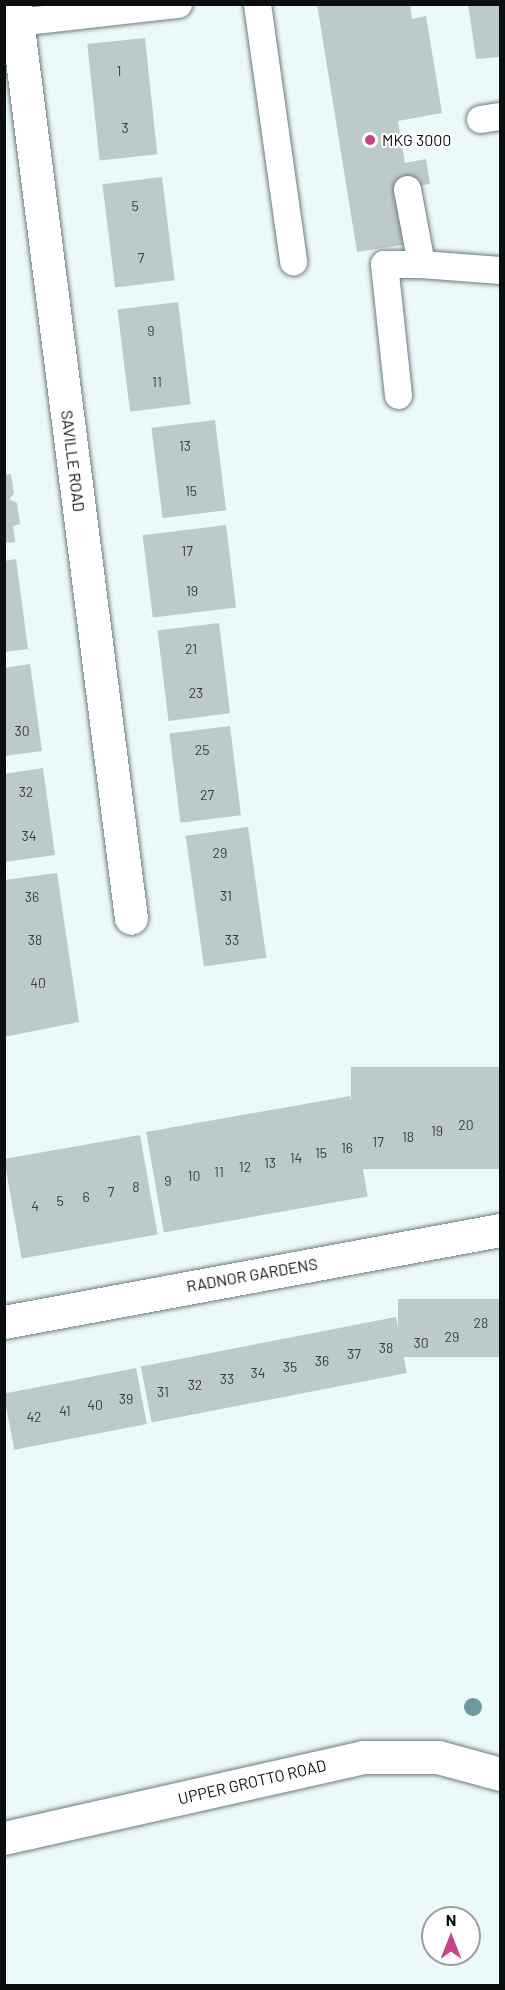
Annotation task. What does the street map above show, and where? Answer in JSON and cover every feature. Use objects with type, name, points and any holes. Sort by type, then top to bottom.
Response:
[{"type":"street","name":"SAVILLE ROAD","points":[[16,13],[131,918]]},
{"type":"street","name":"RADNOR GARDENS","points":[[4,1322],[501,1230]]},
{"type":"street","name":"UPPER GROTTO ROAD","points":[[4,1838],[363,1757],[438,1757],[501,1774]]},
{"type":"lane","points":[[16,13],[177,4]]},
{"type":"lane","points":[[257,4],[293,261]]},
{"type":"lane","points":[[407,189],[421,264]]},
{"type":"lane","points":[[399,395],[384,264],[421,264],[501,270]]},
{"type":"building","name":"MKG 3000","points":[[317,4],[410,4],[412,19],[426,16],[442,113],[398,121],[405,163],[426,159],[430,184],[398,189],[408,244],[357,252]]},
{"type":"building","points":[[468,4],[500,4],[500,57],[476,59]]},
{"type":"building","points":[[145,38],[157,154],[100,160],[87,44]]},
{"type":"building","points":[[162,177],[175,280],[115,288],[102,184]]},
{"type":"building","points":[[178,302],[191,404],[130,412],[117,309]]},
{"type":"building","points":[[215,420],[226,510],[163,518],[151,428]]},
{"type":"building","points":[[11,474],[14,494],[9,499],[17,503],[20,524],[13,526],[15,542],[4,543],[4,475]]},
{"type":"building","points":[[226,525],[236,607],[153,618],[143,535]]},
{"type":"building","points":[[16,559],[28,649],[4,652],[4,561]]},
{"type":"building","points":[[219,623],[230,713],[169,721],[157,631]]},
{"type":"building","points":[[30,664],[42,751],[4,756],[4,668]]},
{"type":"building","points":[[230,726],[241,815],[180,823],[169,733]]},
{"type":"building","points":[[43,768],[55,855],[4,862],[4,774]]},
{"type":"building","points":[[248,827],[266,958],[204,966],[186,836]]},
{"type":"building","points":[[57,873],[79,1022],[4,1037],[4,880]]},
{"type":"building","points":[[351,1067],[500,1067],[500,1169],[351,1169]]},
{"type":"building","points":[[350,1096],[368,1196],[164,1232],[146,1132]]},
{"type":"building","points":[[140,1135],[158,1234],[22,1258],[4,1159]]},
{"type":"building","points":[[398,1299],[500,1299],[500,1357],[398,1357]]},
{"type":"building","points":[[396,1317],[407,1373],[152,1423],[141,1367]]},
{"type":"building","points":[[136,1368],[147,1424],[14,1450],[4,1394]]},
{"type":"place","name":"MKG 3000","points":[[370,140]]}]
